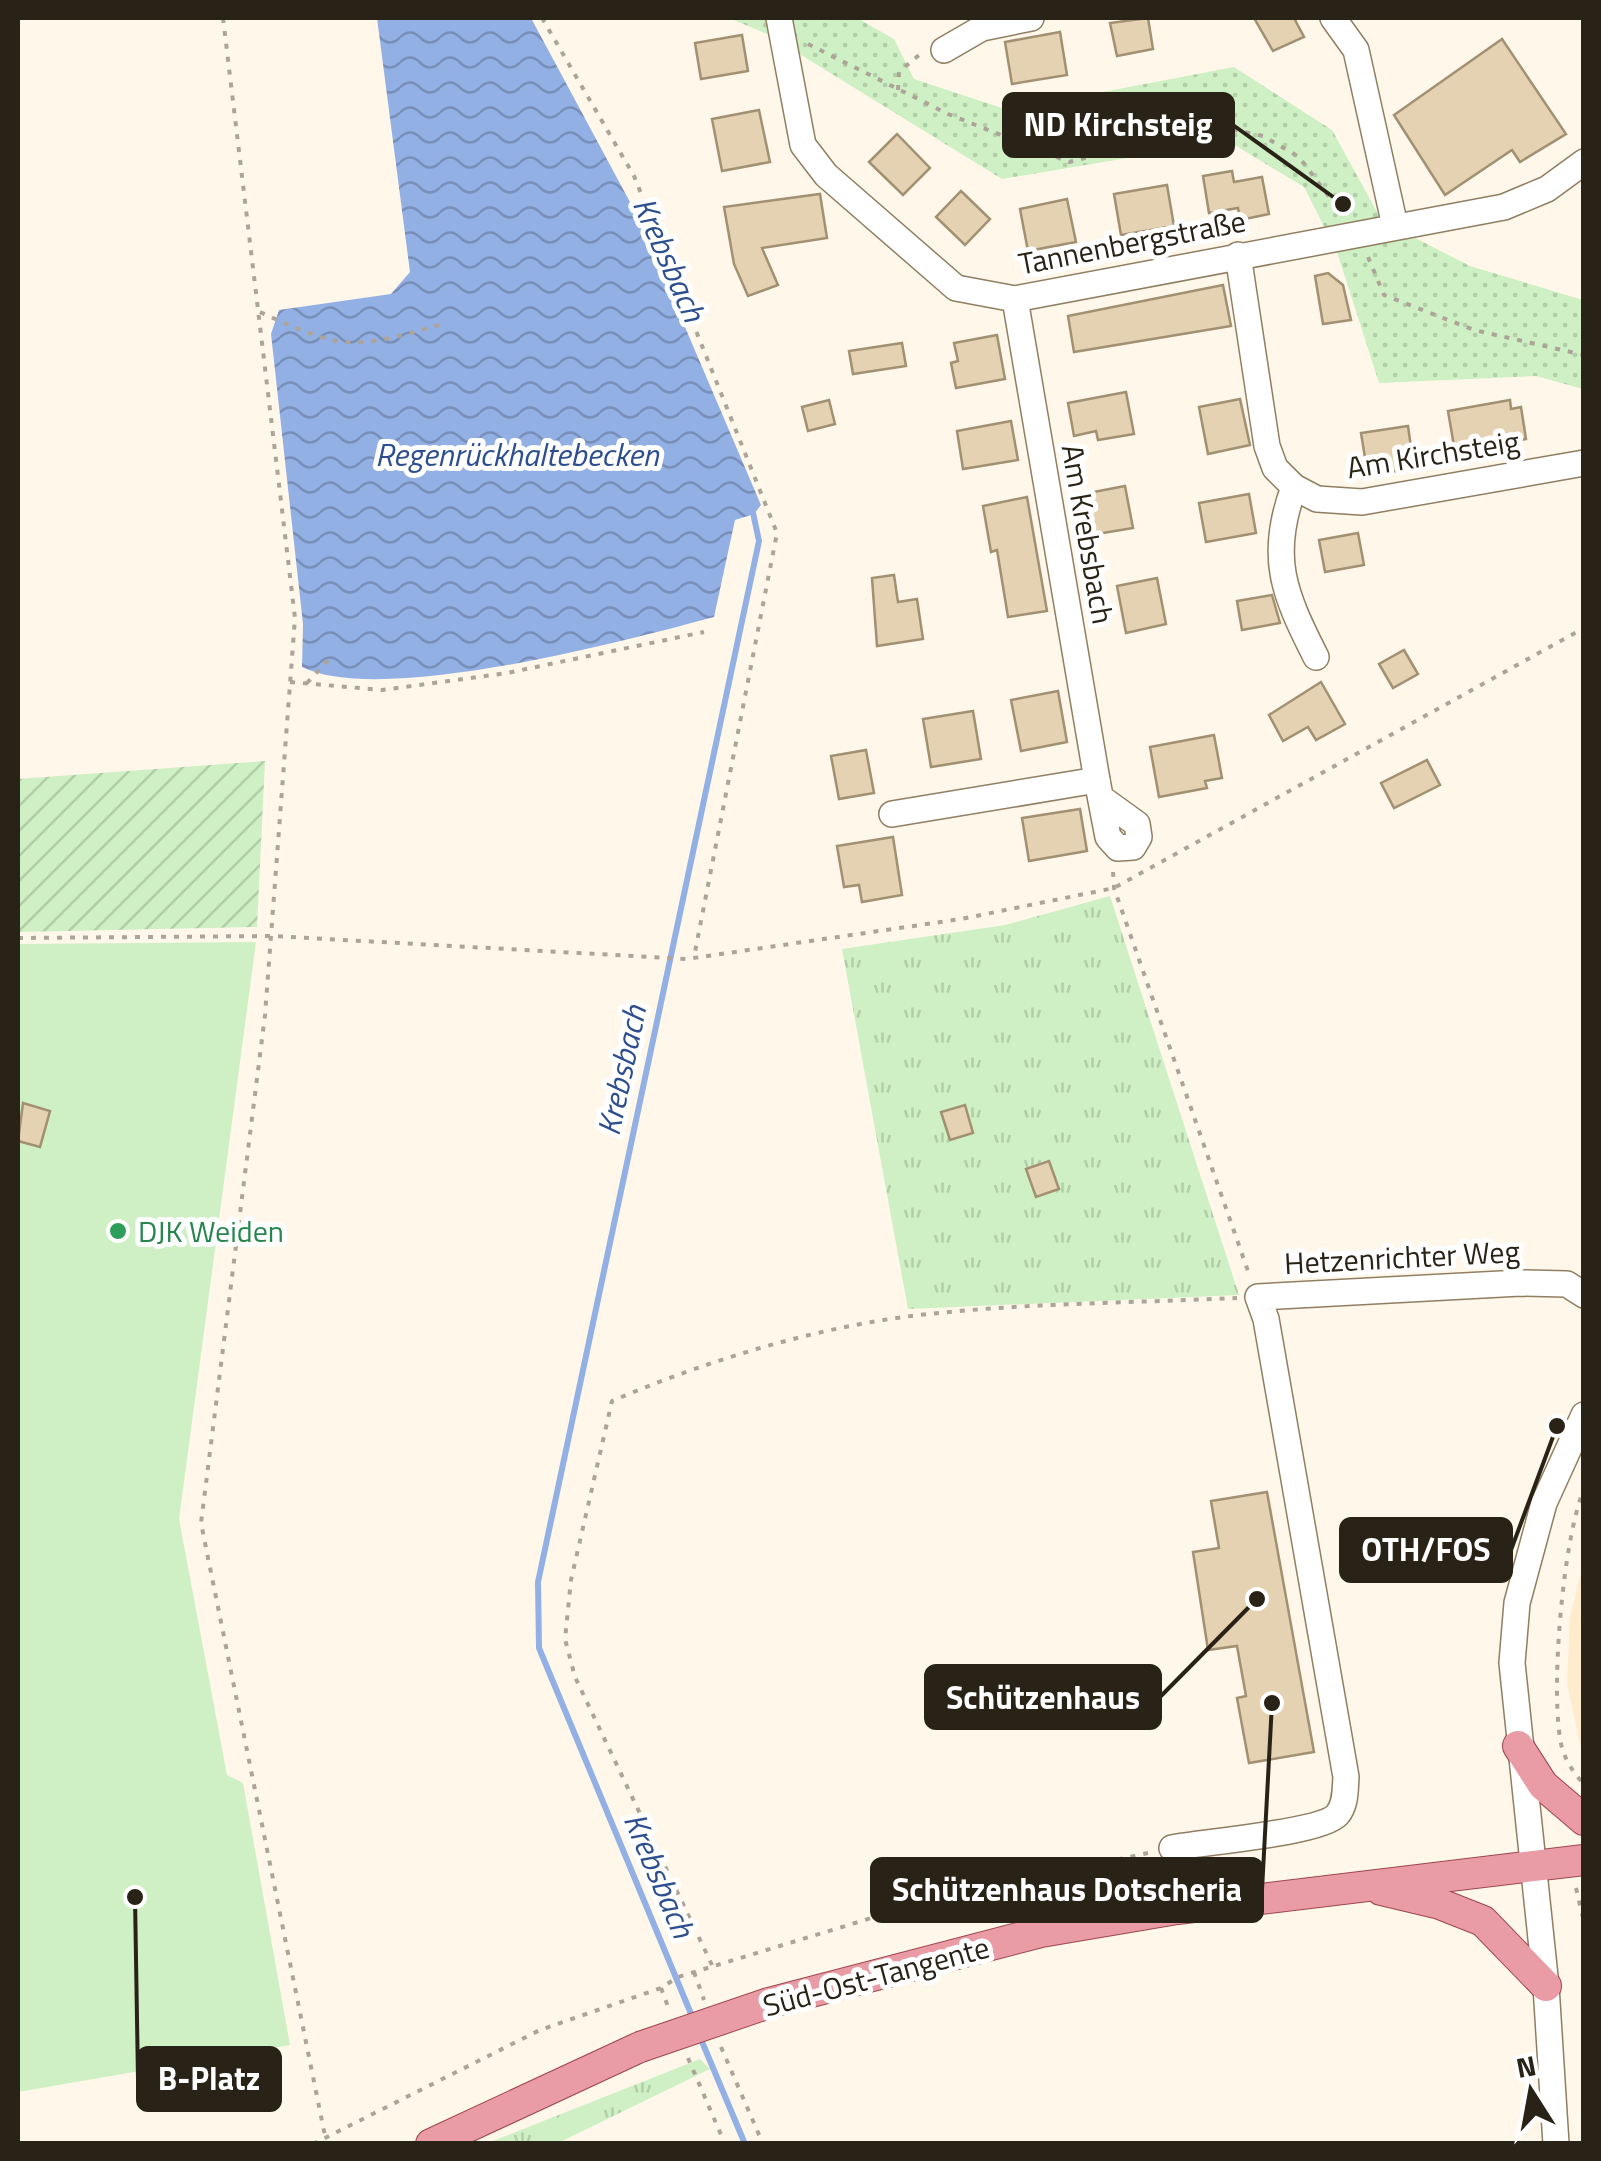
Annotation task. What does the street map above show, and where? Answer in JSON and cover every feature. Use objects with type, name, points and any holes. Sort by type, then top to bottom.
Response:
[{"type":"main road","points":[[1518,1746],[1543,1786],[1584,1820]]},
{"type":"main road","name":"Süd-Ost-Tangente","points":[[430,2144],[640,2046],[769,2002],[1041,1932],[1359,1885],[1584,1860]]},
{"type":"main road","points":[[1359,1885],[1440,1904],[1483,1921],[1546,1986]]},
{"type":"street","points":[[944,50],[982,28],[1030,18]]},
{"type":"street","points":[[1333,18],[1356,50],[1395,226]]},
{"type":"street","name":"Tannenbergstraße","points":[[779,24],[803,145],[826,175],[956,288],[1015,299],[1504,207],[1547,189],[1584,162]]},
{"type":"street","points":[[1238,254],[1267,446],[1275,468],[1294,488],[1281,520],[1282,575],[1293,611],[1316,657]]},
{"type":"street","name":"Am Krebsbach","points":[[892,814],[1099,789],[1015,299]]},
{"type":"street","name":"Am Kirchsteig","points":[[1294,488],[1317,499],[1362,502],[1584,462]]},
{"type":"street","name":"Hetzenrichter Weg","points":[[1172,1848],[1312,1827],[1335,1818],[1344,1804],[1342,1757],[1266,1319],[1258,1297],[1520,1282],[1568,1284],[1584,1295]]},
{"type":"street","points":[[1556,2144],[1546,1986],[1512,1663],[1517,1603],[1544,1503],[1584,1415]]},
{"type":"path","points":[[224,18],[295,618],[272,936],[201,1523],[325,2136]]},
{"type":"path","points":[[542,18],[634,176],[777,534],[690,959]]},
{"type":"path","points":[[779,24],[898,91],[1069,162],[1217,126],[1263,136],[1299,157],[1358,234],[1384,295],[1474,330],[1584,355]]},
{"type":"path","points":[[898,91],[899,72],[912,56],[944,50]]},
{"type":"path","points":[[260,312],[320,340],[369,346],[438,325]]},
{"type":"path","points":[[18,938],[272,936],[690,959],[961,919],[1114,888],[1584,628]]},
{"type":"path","points":[[290,682],[382,690],[506,673],[704,632]]},
{"type":"path","points":[[307,684],[332,656]]},
{"type":"path","points":[[712,1966],[575,1677],[564,1639],[572,1580],[612,1401],[673,1375],[802,1339],[906,1317],[1258,1297],[1114,888]]},
{"type":"path","points":[[1584,1489],[1570,1540],[1558,1709],[1562,1746],[1570,1768],[1584,1784]]},
{"type":"path","points":[[313,2144],[540,2030],[661,1988],[694,1972],[937,1898],[1172,1848]]},
{"type":"path","points":[[694,1972],[705,2004]]},
{"type":"path","points":[[661,1988],[672,2019]]},
{"type":"path","points":[[717,2034],[763,2144]]},
{"type":"path","points":[[686,2053],[725,2144]]},
{"type":"shaded area","points":[[1583,1565],[1584,1757],[1567,1684],[1570,1618]]},
{"type":"green space","points":[[729,18],[857,18],[894,39],[914,79],[1008,110],[1234,67],[1332,130],[1382,221],[1470,266],[1583,300],[1583,389],[1536,376],[1379,383],[1337,252],[1304,187],[1228,141],[1002,179],[767,34]]},
{"type":"green space","points":[[265,761],[257,927],[18,932],[18,779]]},
{"type":"green space","points":[[1110,896],[1239,1295],[908,1309],[842,949],[1005,925]]},
{"type":"green space","name":"DJK Weiden","points":[[256,942],[179,1519],[227,1775],[243,1783],[290,2045],[18,2092],[18,944]]},
{"type":"green space","points":[[700,2059],[710,2069],[558,2143],[488,2143]]},
{"type":"water","name":"Regenrückhaltebecken","points":[[377,18],[531,18],[638,217],[761,505],[754,514],[735,520],[714,617],[565,654],[444,675],[339,677],[302,667],[303,624],[271,334],[279,310],[391,294],[410,272]]},
{"type":"building","points":[[1148,18],[1153,49],[1117,56],[1110,23]]},
{"type":"building","points":[[1254,18],[1294,18],[1304,37],[1273,51]]},
{"type":"building","points":[[1060,32],[1067,75],[1012,84],[1005,42]]},
{"type":"building","points":[[742,35],[748,71],[701,79],[695,43]]},
{"type":"building","points":[[1502,39],[1566,134],[1520,162],[1512,150],[1445,195],[1394,115]]},
{"type":"building","points":[[759,110],[770,162],[722,171],[712,119]]},
{"type":"building","points":[[897,134],[930,168],[903,195],[869,162]]},
{"type":"building","points":[[1232,171],[1234,182],[1262,177],[1269,214],[1240,220],[1238,208],[1209,213],[1203,176]]},
{"type":"building","points":[[1167,185],[1174,226],[1121,235],[1114,194]]},
{"type":"building","points":[[961,191],[990,219],[965,245],[936,217]]},
{"type":"building","points":[[820,194],[827,238],[762,248],[778,285],[748,296],[734,264],[724,207]]},
{"type":"building","points":[[1067,199],[1076,242],[1028,251],[1020,209]]},
{"type":"building","points":[[1328,273],[1343,285],[1351,320],[1323,324],[1315,276]]},
{"type":"building","points":[[1223,285],[1231,326],[1074,352],[1068,316]]},
{"type":"building","points":[[997,335],[1005,379],[956,388],[951,363],[958,361],[954,343]]},
{"type":"building","points":[[902,343],[906,366],[853,374],[849,351]]},
{"type":"building","points":[[1126,392],[1134,434],[1098,440],[1096,431],[1074,436],[1068,403]]},
{"type":"building","points":[[1240,399],[1250,445],[1208,454],[1199,407]]},
{"type":"building","points":[[829,400],[835,424],[808,431],[802,407]]},
{"type":"building","points":[[1510,400],[1511,409],[1521,407],[1526,439],[1455,452],[1448,411]]},
{"type":"building","points":[[1011,421],[1018,460],[963,469],[957,431]]},
{"type":"building","points":[[1408,426],[1414,468],[1368,476],[1361,433]]},
{"type":"building","points":[[1125,486],[1133,528],[1085,536],[1078,495]]},
{"type":"building","points":[[1249,494],[1256,533],[1206,542],[1199,503]]},
{"type":"building","points":[[1027,497],[1047,611],[1008,617],[997,550],[991,552],[983,506]]},
{"type":"building","points":[[1358,533],[1364,565],[1325,572],[1319,540]]},
{"type":"building","points":[[894,575],[898,602],[917,599],[923,639],[877,646],[872,578]]},
{"type":"building","points":[[1157,578],[1166,624],[1126,633],[1117,586]]},
{"type":"building","points":[[1272,595],[1280,623],[1242,630],[1237,601]]},
{"type":"building","points":[[1404,650],[1418,674],[1393,688],[1379,664]]},
{"type":"building","points":[[1321,682],[1345,724],[1316,740],[1308,727],[1283,741],[1269,715]]},
{"type":"building","points":[[1058,691],[1067,742],[1021,751],[1011,700]]},
{"type":"building","points":[[973,711],[981,759],[931,767],[923,719]]},
{"type":"building","points":[[1214,735],[1222,778],[1205,781],[1207,788],[1159,797],[1150,747]]},
{"type":"building","points":[[866,750],[874,793],[839,799],[831,756]]},
{"type":"building","points":[[1427,760],[1440,785],[1394,808],[1381,783]]},
{"type":"building","points":[[1080,809],[1087,851],[1029,861],[1022,818]]},
{"type":"building","points":[[893,837],[902,895],[862,902],[859,885],[844,887],[837,846]]},
{"type":"building","points":[[23,1103],[50,1111],[40,1147],[18,1141]]},
{"type":"building","points":[[965,1105],[973,1133],[950,1140],[941,1112]]},
{"type":"building","points":[[1049,1161],[1059,1189],[1036,1197],[1026,1169]]},
{"type":"building","points":[[1267,1492],[1314,1752],[1249,1763],[1237,1698],[1246,1696],[1237,1646],[1208,1650],[1193,1552],[1219,1548],[1211,1501]]},
{"type":"waterway","name":"Krebsbach","points":[[694,2021],[539,1648],[538,1582],[759,541],[752,508]]},
{"type":"waterway","name":"Krebsbach","points":[[700,2037],[745,2144]]},
{"type":"place","name":"ND Kirchsteig","points":[[1343,204]]},
{"type":"place","name":"DJK Weiden","points":[[118,1231]]},
{"type":"place","name":"OTH/FOS","points":[[1557,1426]]},
{"type":"place","name":"Schützenhaus","points":[[1257,1599]]},
{"type":"place","name":"Schützenhaus Dotscheria","points":[[1272,1703]]},
{"type":"place","name":"B-Platz","points":[[135,1897]]}]
